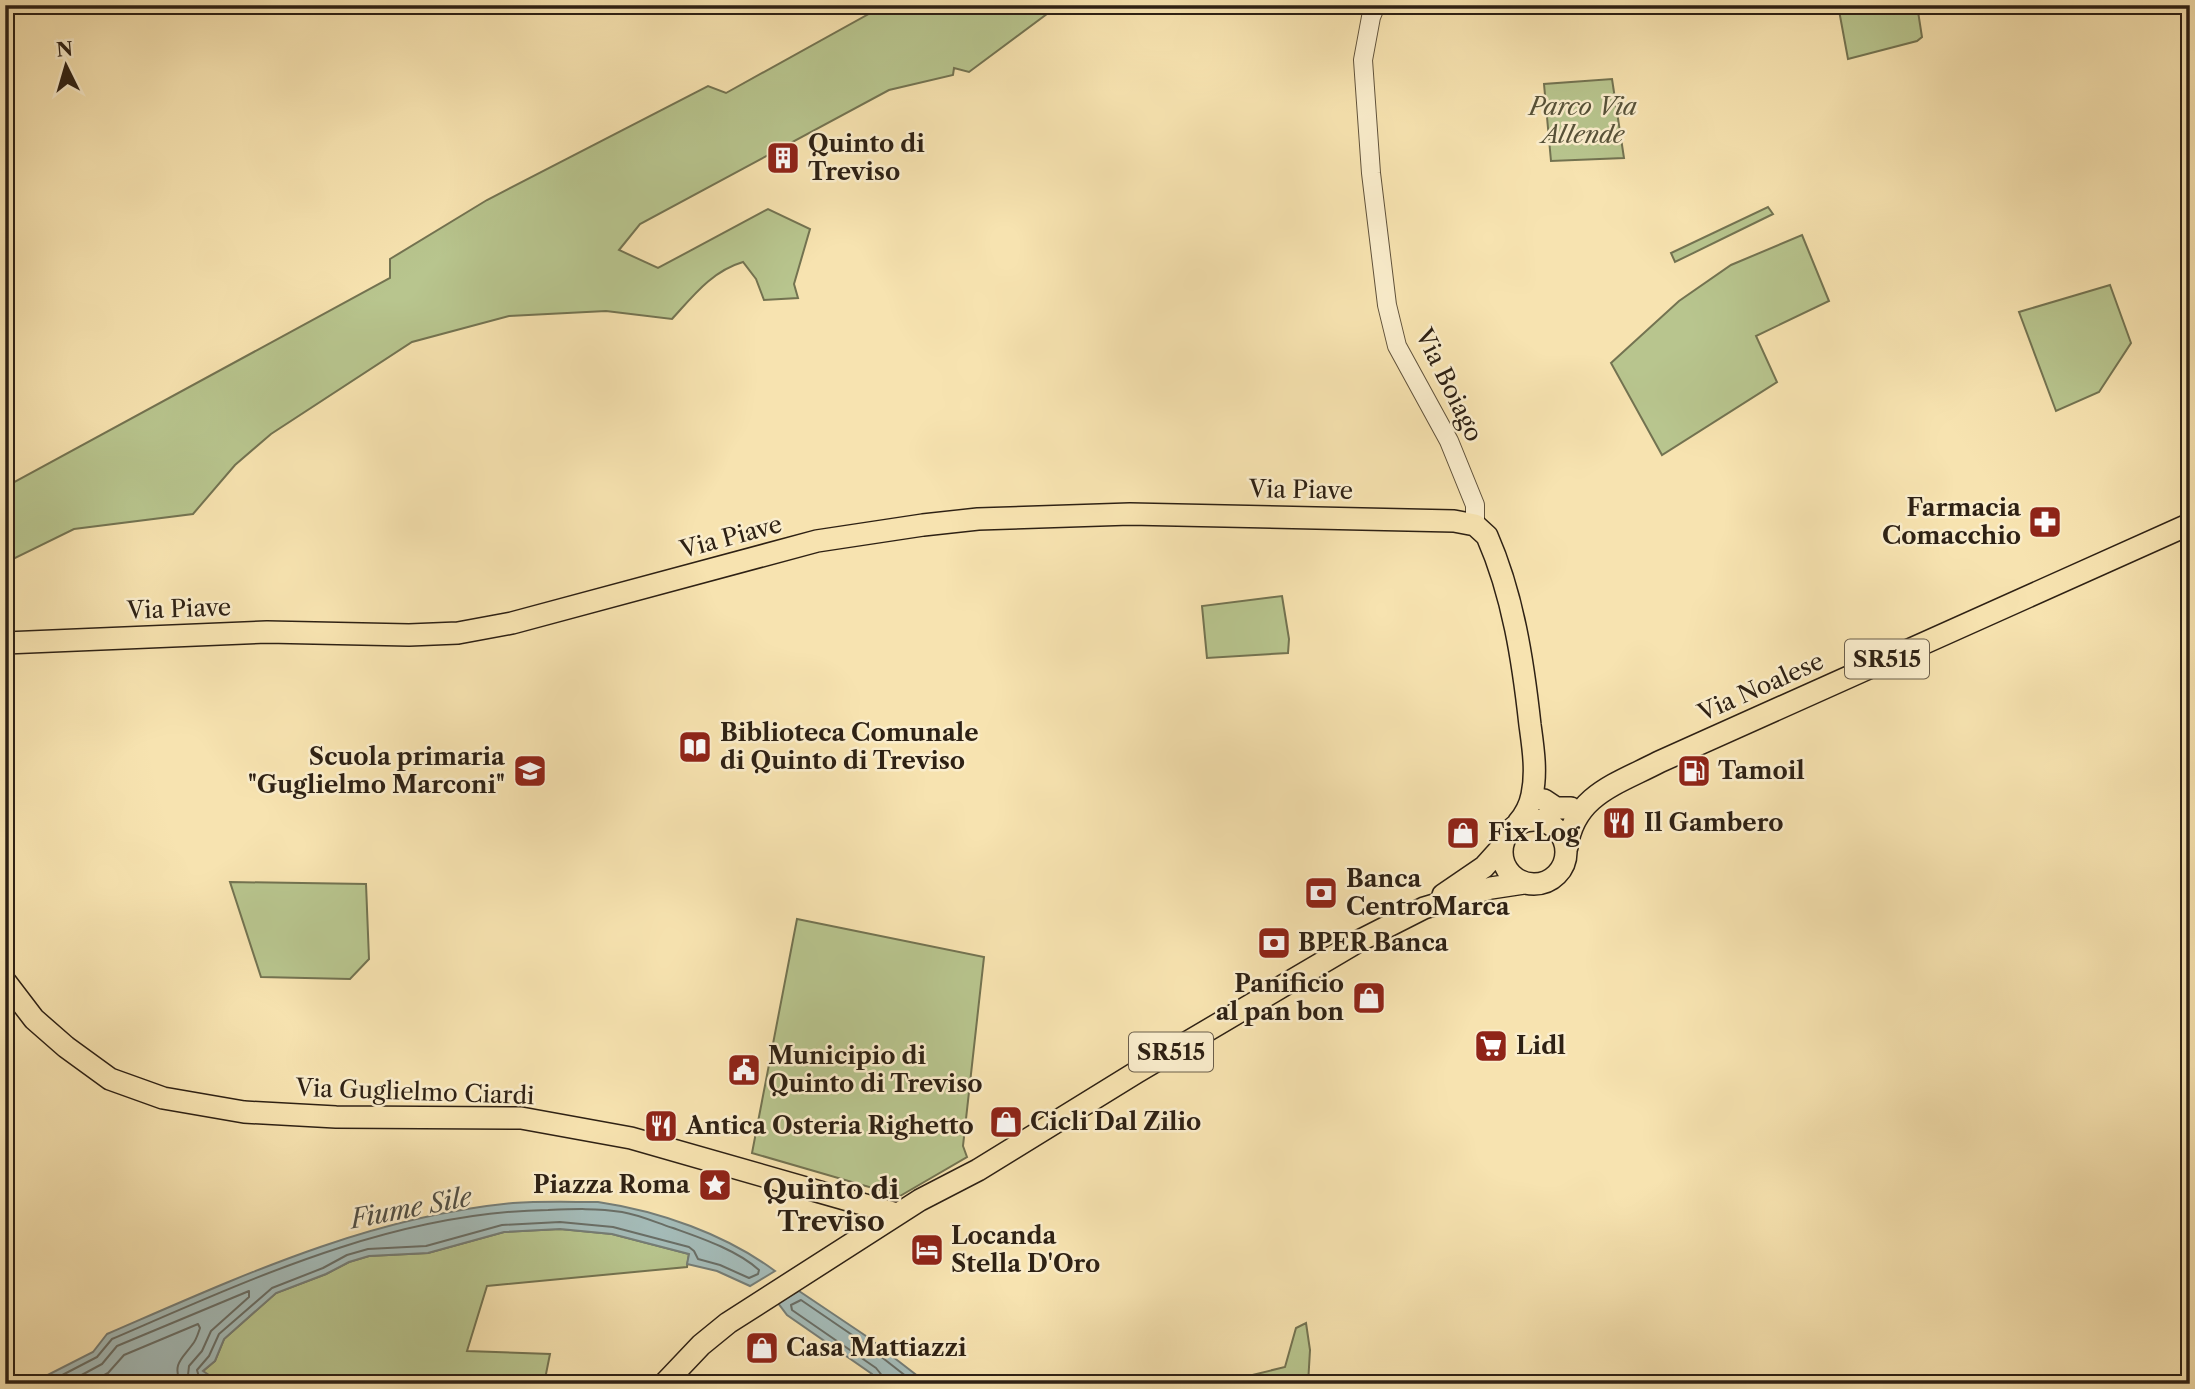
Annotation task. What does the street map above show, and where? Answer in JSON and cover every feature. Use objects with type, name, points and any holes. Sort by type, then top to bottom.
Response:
[{"type":"main road","name":"Via Piave","points":[[5,643],[267,632],[409,635],[458,633],[512,622],[817,541],[978,519],[1106,515],[1276,516],[1441,520],[1475,525]]},
{"type":"main road","name":"Via Noalese","points":[[1549,822],[1659,762],[2190,524]]},
{"type":"main road","name":"Via Boiago","points":[[1475,525],[1487,536],[1493,549],[1518,635],[1526,688],[1534,777],[1532,796],[1526,813],[1518,824]]},
{"type":"main road","name":"Via Boiago","points":[[1534,777],[1544,800],[1549,822]]},
{"type":"main road","points":[[1424,908],[1491,888],[1524,883],[1538,884],[1553,878],[1564,866],[1571,826],[1579,805],[1556,808],[1544,800]]},
{"type":"main road","points":[[1524,883],[1506,868],[1503,862],[1502,847],[1505,837],[1518,824],[1533,819],[1549,822],[1563,835],[1567,847]]},
{"type":"main road","name":"SR515","points":[[664,1384],[701,1345],[797,1278],[1323,961],[1424,908],[1484,867],[1502,847]]},
{"type":"main road","name":"Via Guglielmo Ciardi","points":[[5,981],[34,1019],[66,1047],[110,1079],[163,1098],[244,1112],[309,1116],[522,1118],[631,1138],[907,1214]]},
{"type":"street","name":"Via Boiago","points":[[1376,5],[1371,17],[1363,61],[1371,173],[1387,305],[1397,346],[1449,441],[1475,505],[1475,525]]},
{"type":"green space","points":[[885,5],[1059,5],[969,72],[954,68],[953,75],[889,90],[640,224],[619,250],[658,268],[768,209],[810,229],[794,284],[798,298],[764,300],[756,279],[743,262],[712,278],[672,319],[606,311],[509,316],[412,342],[271,434],[235,465],[193,514],[74,529],[5,563],[5,487],[390,278],[390,259],[487,200],[708,86],[726,93]]},
{"type":"green space","points":[[1838,5],[1917,5],[1922,37],[1917,41],[1848,59]]},
{"type":"green space","name":"Parco Via Allende","points":[[1612,79],[1624,158],[1551,161],[1544,84]]},
{"type":"green space","points":[[1768,207],[1773,214],[1675,262],[1671,253]]},
{"type":"green space","points":[[1802,235],[1829,301],[1756,336],[1777,382],[1662,455],[1611,363],[1679,301],[1731,265]]},
{"type":"green space","points":[[2110,285],[2131,343],[2099,392],[2056,411],[2019,312]]},
{"type":"green space","points":[[1282,596],[1289,639],[1288,653],[1207,658],[1202,606]]},
{"type":"green space","points":[[230,882],[366,884],[369,959],[350,979],[261,977]]},
{"type":"green space","points":[[797,919],[984,957],[963,1146],[967,1157],[900,1196],[752,1153]]},
{"type":"green space","points":[[560,1229],[612,1234],[689,1254],[687,1267],[487,1286],[467,1351],[550,1354],[544,1384],[222,1384],[202,1372],[215,1361],[224,1339],[276,1293],[349,1262],[369,1256],[428,1253],[504,1232]]},
{"type":"green space","points":[[1306,1323],[1310,1350],[1308,1384],[1215,1384],[1285,1367],[1296,1328]]},
{"type":"water","points":[[598,1202],[644,1211],[691,1226],[735,1246],[775,1271],[750,1286],[717,1271],[687,1264],[689,1254],[612,1234],[560,1229],[504,1232],[428,1253],[369,1256],[276,1293],[224,1339],[215,1361],[203,1371],[222,1384],[30,1384],[93,1352],[107,1334],[305,1252],[407,1221],[459,1210],[513,1203]]},
{"type":"water","points":[[799,1291],[866,1336],[928,1384],[880,1384],[872,1374],[787,1315],[778,1303]]},
{"type":"place","name":"Quinto di Treviso","points":[[783,158]]},
{"type":"place","name":"Farmacia Comacchio","points":[[2045,522]]},
{"type":"place","name":"Biblioteca Comunale di Quinto di Treviso","points":[[695,747]]},
{"type":"place","name":"Scuola primaria \"Guglielmo Marconi\"","points":[[530,771]]},
{"type":"place","name":"Tamoil","points":[[1694,771]]},
{"type":"place","name":"Il Gambero","points":[[1619,823]]},
{"type":"place","name":"Fix Log","points":[[1463,833]]},
{"type":"place","name":"Banca CentroMarca","points":[[1321,893]]},
{"type":"place","name":"BPER Banca","points":[[1274,943]]},
{"type":"place","name":"Panificio al pan bon","points":[[1369,998]]},
{"type":"place","name":"Lidl","points":[[1491,1046]]},
{"type":"place","name":"Municipio di Quinto di Treviso","points":[[744,1070]]},
{"type":"place","name":"Cicli Dal Zilio","points":[[1006,1122]]},
{"type":"place","name":"Antica Osteria Righetto","points":[[661,1126]]},
{"type":"place","name":"Piazza Roma","points":[[715,1185]]},
{"type":"place","name":"Locanda Stella D'Oro","points":[[927,1250]]},
{"type":"place","name":"Casa Mattiazzi","points":[[762,1348]]},
{"type":"district","name":"Quinto di Treviso","points":[[831,1205]]},
{"type":"water label","name":"Fiume Sile","points":[[411,1208]]}]
